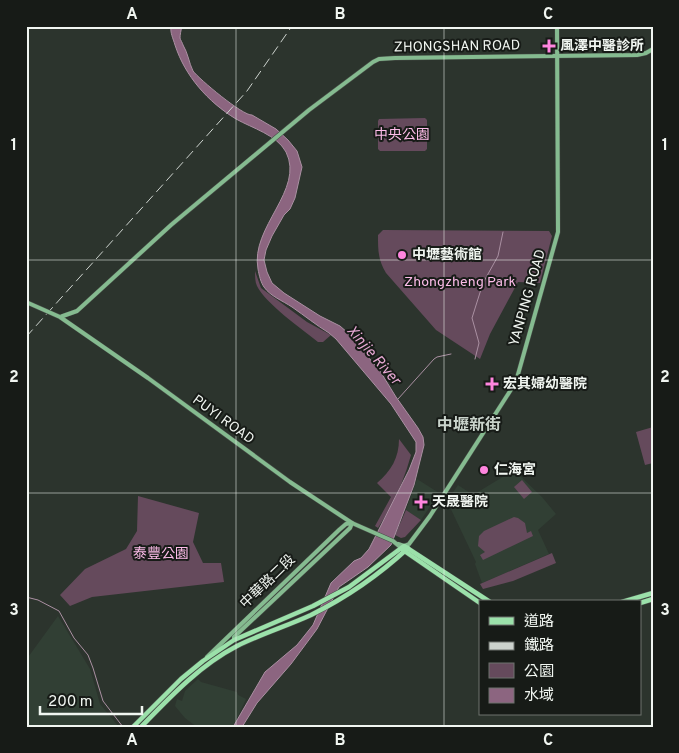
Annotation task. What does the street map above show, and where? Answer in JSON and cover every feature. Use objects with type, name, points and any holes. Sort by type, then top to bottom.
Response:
[{"type":"main road","name":"YANPING ROAD","points":[[141,727],[208,664],[237,646],[310,615],[352,593],[404,547],[430,516],[512,388],[517,378],[558,232],[557,26]]},
{"type":"main road","name":"ZHONGSHAN ROAD","points":[[60,317],[77,312],[171,225],[270,142],[336,88],[379,59],[637,55],[653,49]]},
{"type":"main road","name":"PUYI ROAD","points":[[26,302],[60,317],[148,378],[290,482],[352,523],[404,547]]},
{"type":"main road","points":[[133,727],[181,679],[234,640],[234,637],[350,528],[352,523]]},
{"type":"main road","name":"中華路二段","points":[[203,661],[339,530],[346,524],[352,523]]},
{"type":"main road","name":"YANPING ROAD","points":[[234,640],[313,606],[349,587],[404,547]]},
{"type":"main road","points":[[404,547],[487,600]]},
{"type":"main road","points":[[404,547],[479,602]]},
{"type":"main road","points":[[629,600],[653,593]]},
{"type":"shaded area","points":[[514,470],[542,497],[556,514],[538,530],[549,554],[482,583],[475,564],[476,562],[447,501],[458,485],[473,495]]},
{"type":"shaded area","name":"天晟醫院","points":[[417,479],[439,493],[421,520],[406,510]]},
{"type":"shaded area","points":[[58,616],[90,669],[100,704],[119,727],[26,727],[26,660]]},
{"type":"shaded area","points":[[198,679],[201,682],[237,692],[238,695],[246,699],[233,727],[197,727],[185,718],[175,706],[177,699],[182,701],[185,691]]},
{"type":"green space","name":"中央公園","points":[[425,118],[427,120],[427,149],[425,151],[380,151],[378,149],[379,119]]},
{"type":"green space","name":"Zhongzheng Park","points":[[383,230],[549,231],[552,236],[540,283],[518,282],[490,334],[480,359],[436,330],[386,273],[381,264],[378,250],[378,235]]},
{"type":"green space","points":[[255,271],[261,288],[307,322],[331,335],[323,342],[318,342],[285,316],[261,293],[256,284]]},
{"type":"green space","points":[[653,427],[653,463],[645,465],[636,432]]},
{"type":"green space","points":[[399,439],[411,455],[398,493],[378,528],[375,526],[391,497],[377,483],[386,474],[396,458]]},
{"type":"green space","points":[[522,480],[532,492],[524,499],[514,487]]},
{"type":"green space","name":"泰豐公園","points":[[138,496],[199,513],[193,542],[203,563],[221,563],[224,582],[92,597],[70,606],[60,595],[85,569],[126,549],[137,531]]},
{"type":"green space","points":[[406,510],[421,520],[405,537],[401,538],[395,535]]},
{"type":"green space","points":[[514,517],[525,523],[527,533],[531,531],[533,536],[483,560],[480,555],[485,552],[478,546],[479,536],[484,531]]},
{"type":"green space","points":[[552,553],[556,563],[513,581],[483,589],[480,584]]},
{"type":"water","points":[[171,26],[182,26],[180,39],[193,71],[197,75],[240,110],[276,129],[297,151],[302,167],[295,198],[272,236],[264,260],[272,283],[284,293],[320,316],[340,326],[348,333],[380,371],[418,428],[423,437],[424,445],[414,485],[391,545],[368,567],[339,587],[317,629],[291,664],[257,703],[242,727],[233,727],[265,672],[297,645],[313,625],[331,583],[369,549],[409,470],[416,452],[416,442],[391,404],[336,339],[292,307],[273,296],[263,285],[258,269],[258,253],[262,238],[289,180],[290,166],[286,152],[270,136],[236,119],[207,96],[191,78],[179,56],[172,36]]},
{"type":"waterway","points":[[475,359],[479,343],[472,318],[483,283],[498,256],[503,232]]},
{"type":"waterway","points":[[398,399],[434,359],[451,354]]},
{"type":"waterway","points":[[26,597],[38,600],[59,611],[74,638],[88,655],[103,701],[123,727]]},
{"type":"railway","points":[[26,337],[247,91],[292,26]]},
{"type":"place","name":"風澤中醫診所","points":[[549,46]]},
{"type":"place","name":"中壢藝術館","points":[[402,255]]},
{"type":"place","name":"宏其婦幼醫院","points":[[492,384]]},
{"type":"place","name":"仁海宮","points":[[484,470]]},
{"type":"place","name":"天晟醫院","points":[[421,502]]},
{"type":"district","name":"中壢新街","points":[[469,426]]},
{"type":"water label","name":"Xinjie River","points":[[373,356]]}]
